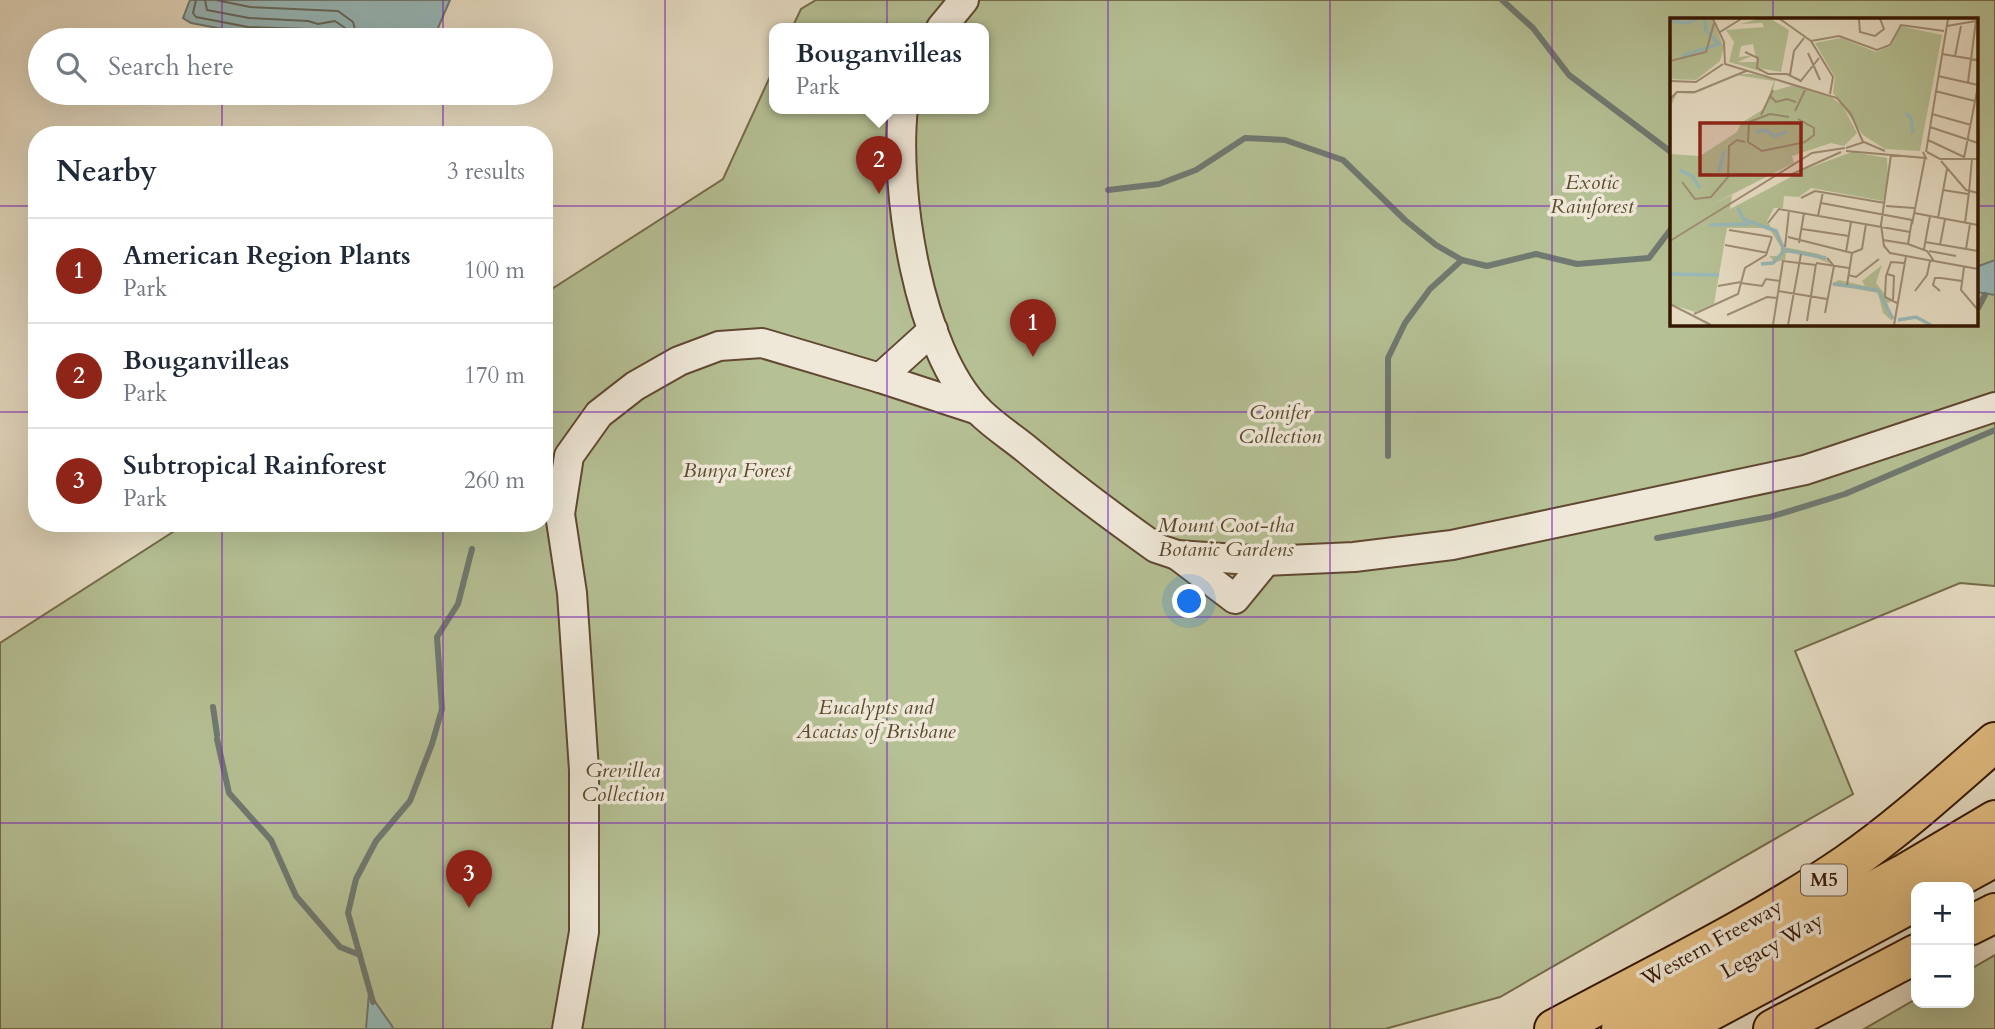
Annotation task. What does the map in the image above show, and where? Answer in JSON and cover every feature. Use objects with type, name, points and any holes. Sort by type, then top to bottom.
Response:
[{"type":"highway","name":"Western Freeway","points":[[1554,1029],[1732,934],[1818,884],[1886,834],[1995,742]]},
{"type":"highway","name":"Legacy Way","points":[[1621,1029],[1904,874],[1995,820]]},
{"type":"highway","points":[[1949,882],[1995,857]]},
{"type":"highway","name":"Legacy Way","points":[[1677,1029],[1911,904]]},
{"type":"highway","points":[[1974,924],[1995,913]]},
{"type":"highway","points":[[1773,1029],[1911,957]]},
{"type":"street","points":[[945,23],[964,0]]},
{"type":"street","points":[[902,114],[900,140],[910,248],[933,330],[955,376],[978,410],[1111,517],[1156,548],[1177,555],[1266,561],[1354,557],[1452,545],[1805,470],[1995,407]]},
{"type":"street","points":[[880,378],[933,330]]},
{"type":"street","points":[[567,1029],[584,932],[584,770],[572,593],[560,514],[569,456],[599,414],[635,386],[679,360],[719,346],[762,343],[978,410]]},
{"type":"street","points":[[1177,555],[1235,599],[1266,561]]},
{"type":"green space","name":"Mount Coot-tha Botanic Gardens","points":[[816,0],[1995,0],[1995,586],[1960,583],[1795,651],[1853,794],[1500,997],[1385,1029],[0,1029],[0,643],[173,532],[553,532],[553,288],[723,179],[769,79],[769,114],[989,114],[989,23],[794,23],[801,9]]},
{"type":"green space","points":[[1995,955],[1995,1029],[1864,1029],[1911,1002],[1911,1008],[1974,1008],[1974,967]]},
{"type":"water","points":[[190,0],[450,0],[438,28],[219,28],[191,23],[183,18]]},
{"type":"water","points":[[1995,260],[1995,295],[1978,292],[1978,266]]},
{"type":"water","points":[[369,993],[392,1026],[393,1029],[366,1029]]},
{"type":"waterway","points":[[1502,0],[1533,28],[1569,75],[1670,151]]},
{"type":"waterway","points":[[1108,190],[1159,184],[1196,170],[1245,138],[1285,140],[1343,160],[1405,220],[1436,245],[1462,260],[1487,266],[1536,254],[1577,264],[1649,258],[1670,230]]},
{"type":"waterway","points":[[1388,456],[1388,358],[1405,323],[1430,289],[1462,260]]},
{"type":"waterway","points":[[1978,308],[1985,295]]},
{"type":"waterway","points":[[1657,538],[1770,517],[1845,494],[1995,430]]},
{"type":"waterway","points":[[373,1002],[348,913],[356,879],[376,841],[410,801],[432,744],[442,709],[437,637],[458,604],[472,549]]},
{"type":"waterway","points":[[213,707],[217,735]]},
{"type":"waterway","points":[[217,739],[229,793],[271,840],[296,896],[340,947],[360,955]]},
{"type":"place","name":"Bouganvilleas","points":[[879,194]]},
{"type":"place","name":"American Region Plants","points":[[1033,357]]},
{"type":"place","name":"Subtropical Rainforest","points":[[469,908]]},
{"type":"park label","name":"Exotic Rainforest","points":[[1592,194]]},
{"type":"park label","name":"Conifer Collection","points":[[1280,424]]},
{"type":"park label","name":"Bunya Forest","points":[[737,470]]},
{"type":"park label","name":"Eucalypts and Acacias of Brisbane","points":[[876,719]]},
{"type":"park label","name":"Grevillea Collection","points":[[623,782]]}]
